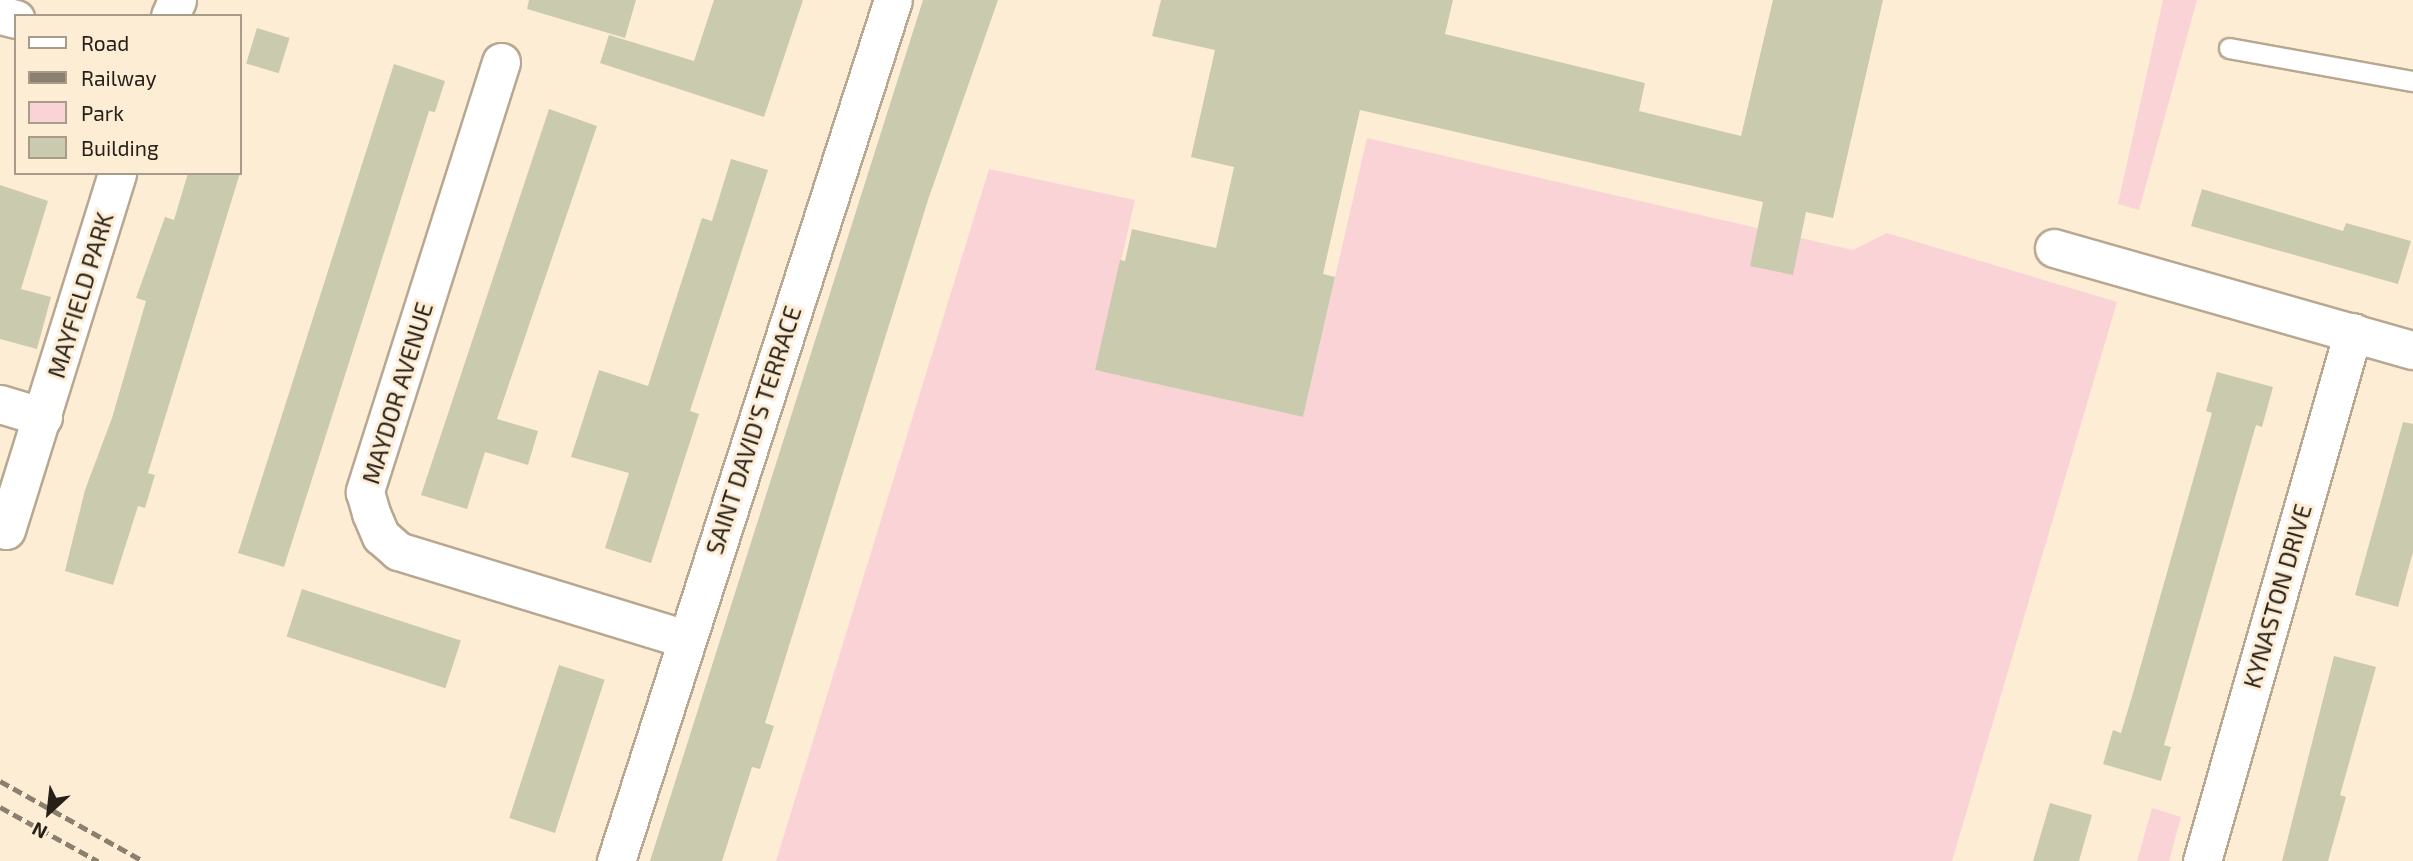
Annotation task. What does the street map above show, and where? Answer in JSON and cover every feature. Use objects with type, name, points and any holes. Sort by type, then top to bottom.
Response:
[{"type":"street","name":"SAINT DAVID'S TERRACE","points":[[617,861],[685,639],[892,0]]},
{"type":"street","name":"MAYDOR AVENUE","points":[[501,62],[365,492],[371,513],[382,536],[398,551],[685,639]]},
{"type":"street","name":"MAYFIELD PARK","points":[[6,530],[116,175]]},
{"type":"street","points":[[2054,248],[2413,350]]},
{"type":"street","name":"KYNASTON DRIVE","points":[[2202,861],[2353,332]]},
{"type":"street","points":[[0,404],[43,417]]},
{"type":"lane","points":[[2229,48],[2413,81]]},
{"type":"green space","points":[[2163,0],[2197,0],[2139,210],[2118,204]]},
{"type":"green space","points":[[1367,138],[1853,250],[1887,233],[2117,302],[1952,861],[776,861],[989,169],[1135,200],[1096,370],[1303,417]]},
{"type":"green space","points":[[2152,808],[2181,817],[2169,861],[2137,861]]},
{"type":"building","points":[[529,0],[636,0],[625,38],[527,9]]},
{"type":"building","points":[[714,0],[803,0],[764,117],[600,63],[609,35],[694,61]]},
{"type":"building","points":[[923,0],[998,0],[928,200],[765,723],[774,726],[760,769],[752,767],[722,861],[650,861]]},
{"type":"building","points":[[1161,0],[1453,0],[1445,34],[1645,83],[1639,111],[1741,136],[1773,0],[1883,0],[1833,218],[1806,212],[1793,275],[1750,266],[1763,202],[1360,110],[1323,274],[1335,277],[1303,417],[1095,370],[1120,260],[1125,261],[1132,229],[1216,248],[1234,167],[1191,157],[1215,50],[1152,36]]},
{"type":"building","points":[[257,28],[290,38],[279,73],[246,63]]},
{"type":"building","points":[[394,64],[445,81],[435,112],[429,111],[284,567],[238,553]]},
{"type":"building","points":[[549,109],[597,126],[497,419],[538,431],[528,465],[485,452],[467,509],[421,495]]},
{"type":"building","points":[[731,159],[768,170],[690,411],[699,414],[651,563],[605,548],[629,473],[571,457],[599,370],[648,386],[702,218],[712,221]]},
{"type":"building","points":[[187,175],[239,175],[148,473],[155,475],[145,508],[138,506],[113,585],[65,571],[85,490],[112,418],[146,301],[136,298],[165,217],[174,220]]},
{"type":"building","points":[[0,185],[48,201],[21,289],[51,297],[37,349],[0,339]]},
{"type":"building","points":[[2202,189],[2343,231],[2346,223],[2411,241],[2398,284],[2191,226]]},
{"type":"building","points":[[2217,372],[2273,387],[2262,427],[2256,425],[2164,745],[2171,747],[2161,781],[2103,764],[2113,730],[2121,733],[2133,693],[2212,413],[2206,411]]},
{"type":"building","points":[[2403,422],[2413,424],[2413,552],[2398,607],[2355,595]]},
{"type":"building","points":[[302,589],[461,641],[445,688],[287,637]]},
{"type":"building","points":[[2334,656],[2376,667],[2340,795],[2346,797],[2328,861],[2282,861]]},
{"type":"building","points":[[559,665],[605,680],[555,833],[509,818]]},
{"type":"building","points":[[2050,803],[2092,815],[2079,861],[2033,861]]},
{"type":"railway","points":[[0,781],[143,861]]},
{"type":"railway","points":[[0,807],[98,861]]}]
